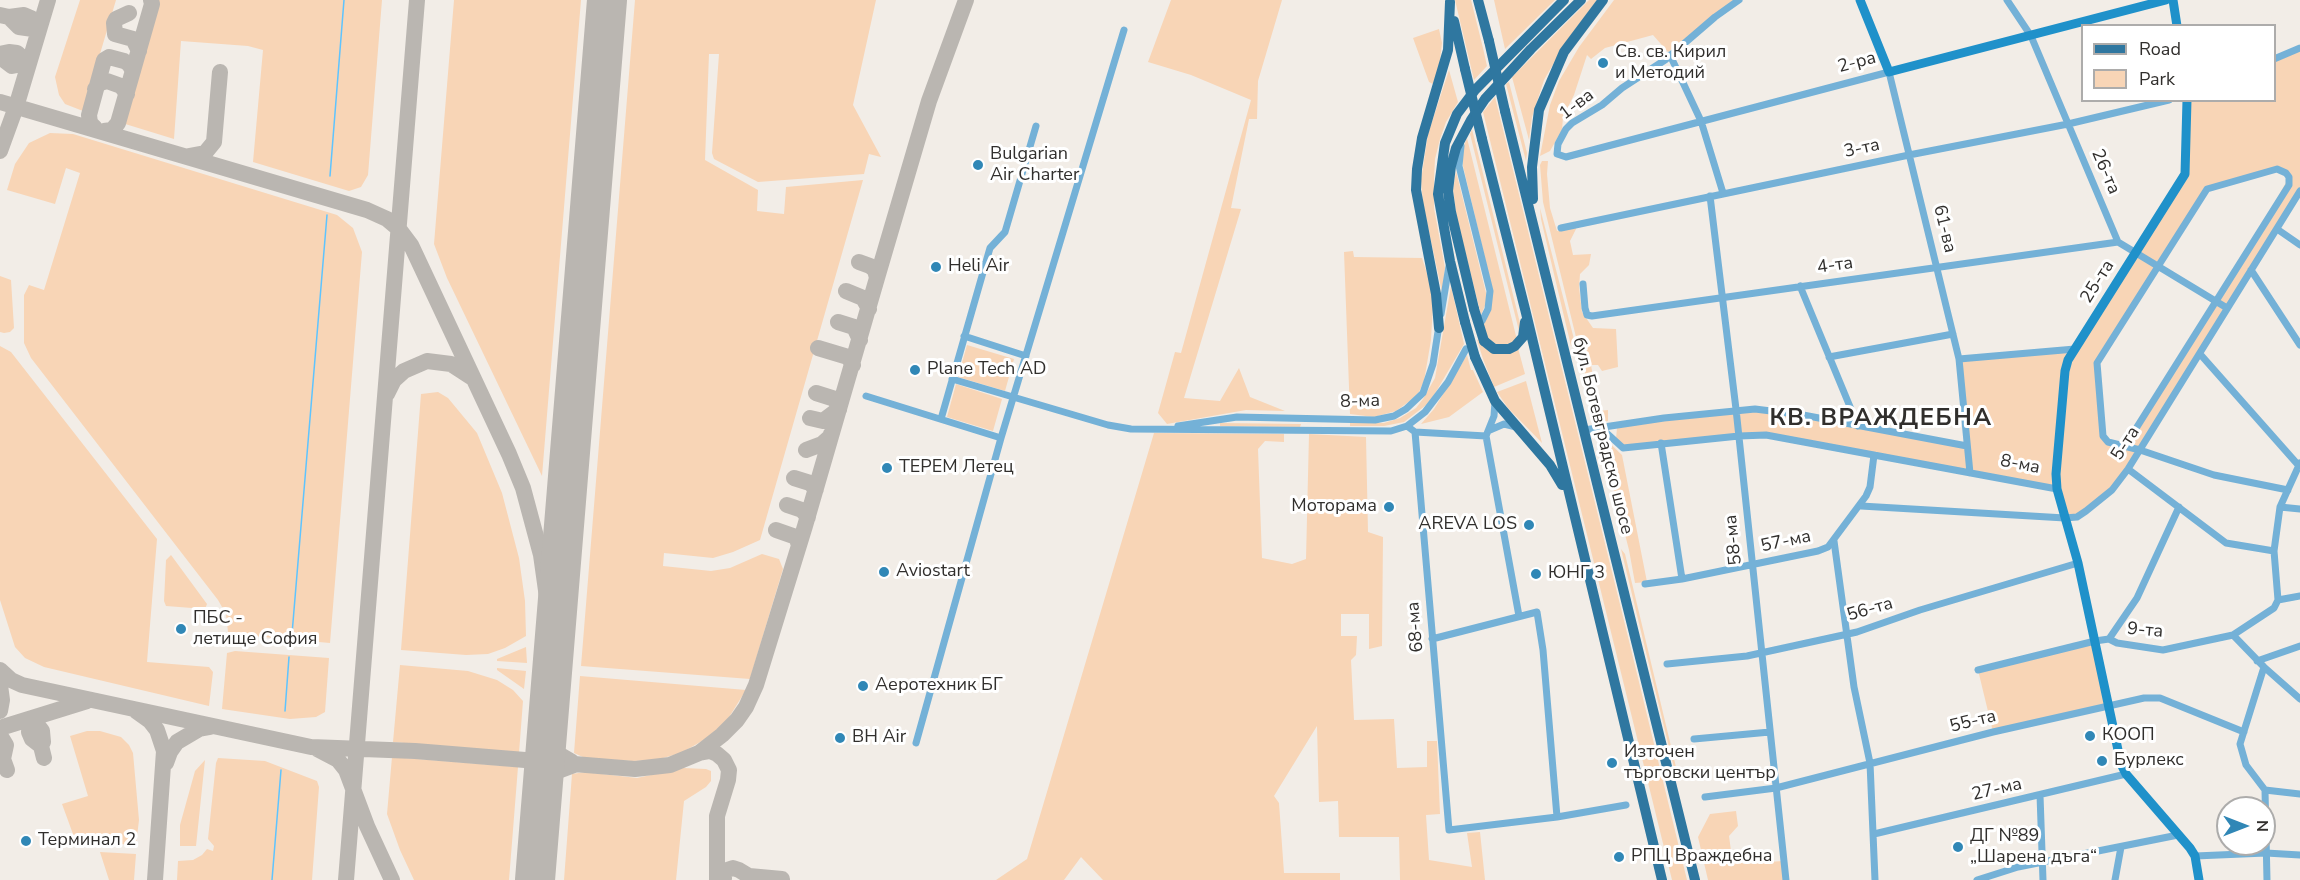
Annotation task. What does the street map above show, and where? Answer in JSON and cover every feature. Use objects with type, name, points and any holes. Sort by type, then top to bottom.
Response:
[{"type":"main road","name":"бул. Ботевградско шосе","points":[[1478,0],[1695,880]]},
{"type":"main road","points":[[1564,0],[1475,90],[1457,114],[1444,143],[1438,194],[1450,261],[1475,357],[1495,401],[1550,465],[1568,493]]},
{"type":"main road","points":[[1526,313],[1523,338],[1515,346],[1502,350],[1494,349],[1484,341],[1451,212],[1448,191],[1451,166],[1456,148],[1485,99],[1581,0]]},
{"type":"main road","points":[[1552,302],[1531,186],[1539,110],[1564,52],[1603,0]]},
{"type":"main road","points":[[1449,1],[1662,880]]},
{"type":"main road","points":[[1439,328],[1436,294],[1416,190],[1422,138],[1448,50],[1449,1]]},
{"type":"street","name":"1-ва","points":[[1557,154],[1558,144],[1572,123],[1602,105],[1622,88],[1670,55],[1738,0]]},
{"type":"street","name":"61-ва","points":[[1860,0],[1889,72],[1959,359],[1970,473]]},
{"type":"street","name":"26-та","points":[[2007,0],[2031,36],[2118,242]]},
{"type":"street","name":"2-ра","points":[[1557,154],[1566,157],[2166,0]]},
{"type":"street","points":[[2173,0],[2177,24]]},
{"type":"street","points":[[916,743],[1001,438],[1124,30]]},
{"type":"street","points":[[2276,58],[2300,48]]},
{"type":"street","points":[[1670,55],[1701,121],[1723,194]]},
{"type":"street","name":"3-та","points":[[1561,228],[2160,102]]},
{"type":"street","name":"25-та","points":[[2057,489],[2056,474],[2065,371],[2075,349],[2185,174],[2187,102]]},
{"type":"street","points":[[1471,120],[1460,151],[1459,166],[1490,291],[1488,309],[1482,321]]},
{"type":"street","points":[[941,419],[990,248],[1005,232],[1036,126]]},
{"type":"street","name":"5-та","points":[[2277,169],[2289,177],[2289,184],[2125,446],[2108,442],[2103,436],[2097,363],[2158,266],[2207,189],[2277,169]]},
{"type":"street","name":"5-та","points":[[1861,506],[2077,517],[2112,490],[2128,469],[2300,191]]},
{"type":"street","name":"58-ма","points":[[1710,196],[1736,409],[1786,880]]},
{"type":"street","points":[[2277,229],[2300,245]]},
{"type":"street","points":[[2118,242],[2227,308]]},
{"type":"street","name":"4-та","points":[[1583,284],[1584,308],[1587,315],[1592,316],[2118,242]]},
{"type":"street","name":"8-ма","points":[[1155,430],[1237,417],[1385,419],[1406,409],[1417,400],[1428,383],[1450,261]]},
{"type":"street","points":[[2251,270],[2300,345]]},
{"type":"street","points":[[1800,286],[1858,426]]},
{"type":"street","points":[[1829,357],[1953,334]]},
{"type":"street","points":[[964,336],[1026,356]]},
{"type":"street","points":[[1466,349],[1436,399],[1425,412],[1407,426],[1415,432],[1488,433],[1504,424],[1518,428]]},
{"type":"street","points":[[1959,359],[2075,349]]},
{"type":"street","points":[[2200,354],[2299,465],[2280,507],[2274,550],[2278,600],[2300,596]]},
{"type":"street","name":"8-ма","points":[[952,379],[1108,425],[1155,430],[1342,432],[1391,431],[1407,426]]},
{"type":"street","points":[[866,396],[1001,438]]},
{"type":"street","points":[[1495,401],[1494,416],[1488,433],[1519,616]]},
{"type":"street","points":[[1584,430],[1736,409],[1768,410],[1967,446]]},
{"type":"street","points":[[1342,419],[1342,432]]},
{"type":"street","name":"8-ма","points":[[1600,427],[1623,448],[1766,435],[2057,489],[2078,562],[2121,764],[2126,774],[2194,856],[2199,880]]},
{"type":"street","name":"68-ма","points":[[1415,432],[1449,830],[1557,817]]},
{"type":"street","points":[[1661,443],[1682,579]]},
{"type":"street","points":[[2125,446],[2214,475],[2288,490]]},
{"type":"street","name":"57-ма","points":[[1645,584],[1682,579],[1818,551],[1834,541],[1851,516],[1861,506],[1870,487],[1874,455]]},
{"type":"street","points":[[2128,469],[2226,543],[2274,550]]},
{"type":"street","points":[[2109,639],[2137,598],[2179,507]]},
{"type":"street","points":[[2280,507],[2300,509]]},
{"type":"street","points":[[1834,541],[1854,687],[1870,763],[1875,880]]},
{"type":"street","name":"56-та","points":[[1666,664],[1746,656],[1857,632],[1920,610],[2078,562]]},
{"type":"street","name":"9-та","points":[[1978,670],[2109,639],[2117,643],[2163,650],[2233,635],[2274,608],[2278,600]]},
{"type":"street","points":[[1432,639],[1537,612],[1543,650],[1557,817],[1626,806]]},
{"type":"street","points":[[2233,635],[2257,661],[2300,699]]},
{"type":"street","points":[[2257,661],[2300,646]]},
{"type":"street","points":[[2240,744],[2264,667]]},
{"type":"street","name":"55-та","points":[[1705,797],[1776,788],[1870,763],[2144,698],[2160,698],[2244,732]]},
{"type":"street","points":[[2237,728],[2246,765],[2265,790],[2265,796]]},
{"type":"street","points":[[1695,739],[1770,732]]},
{"type":"street","name":"27-ма","points":[[1874,834],[2126,774]]},
{"type":"street","points":[[2265,790],[2300,794]]},
{"type":"street","points":[[2040,795],[2043,880]]},
{"type":"street","points":[[1977,880],[2042,862],[2178,835]]},
{"type":"street","points":[[2115,880],[2121,847]]},
{"type":"street","points":[[2276,854],[2300,855]]},
{"type":"street","points":[[2194,856],[2216,855]]},
{"type":"street","points":[[2266,856],[2267,880]]},
{"type":"green space","points":[[80,0],[116,0],[83,111],[65,104],[59,95],[55,77]]},
{"type":"green space","points":[[158,0],[382,0],[368,175],[361,187],[349,191],[253,162],[263,50],[248,46],[181,41],[174,139],[122,123]]},
{"type":"green space","points":[[454,0],[581,0],[542,476],[447,278],[434,244]]},
{"type":"green space","points":[[635,0],[876,0],[853,105],[881,157],[869,154],[864,174],[758,182],[714,159],[712,153],[719,54],[709,54],[705,160],[758,190],[757,211],[784,214],[786,187],[863,180],[760,540],[713,558],[664,553],[663,566],[711,571],[730,568],[762,554],[779,559],[783,569],[750,679],[581,666]]},
{"type":"green space","points":[[1171,0],[1282,0],[1258,81],[1257,119],[1249,119],[1231,208],[1241,209],[1184,398],[1220,401],[1239,368],[1250,397],[1285,411],[1246,410],[1167,424],[1158,413],[1175,352],[1181,353],[1251,100],[1191,75],[1148,62]]},
{"type":"green space","points":[[1455,0],[1471,0],[1483,48],[1487,66],[1474,80]]},
{"type":"green space","points":[[1494,0],[1555,0],[1505,49]]},
{"type":"green space","points":[[1589,0],[1597,0],[1566,42],[1544,80],[1532,117],[1529,140],[1512,77]]},
{"type":"green space","points":[[1614,0],[1734,0],[1668,52],[1653,35],[1605,48],[1591,59],[1587,55],[1574,95],[1563,117],[1562,130],[1550,151],[1540,156],[1550,105],[1559,81],[1579,47]]},
{"type":"green space","points":[[1439,29],[1442,43],[1439,68],[1433,84],[1429,82],[1413,38]]},
{"type":"green space","points":[[2300,48],[2300,191],[2112,490],[2077,517],[2065,518],[2057,489],[1766,435],[1623,448],[1616,439],[1617,428],[1620,424],[1755,409],[1967,446],[1959,359],[2075,349],[2185,174],[2187,102],[2276,102],[2276,59]],"holes":[[[2277,169],[2289,177],[2252,243],[2124,446],[2108,442],[2103,436],[2097,363],[2207,189]]]},
{"type":"green space","points":[[1449,70],[1458,102],[1446,122],[1440,139],[1435,159],[1434,179],[1434,208],[1445,268],[1442,292],[1423,204],[1421,180],[1428,134]]},
{"type":"green space","points":[[1509,82],[1527,153],[1526,161],[1506,84]]},
{"type":"green space","points":[[1495,97],[1687,880],[1672,880],[1483,112]]},
{"type":"green space","points":[[1472,129],[1521,327],[1520,335],[1470,134]]},
{"type":"green space","points":[[50,133],[73,134],[337,215],[353,228],[362,252],[330,643],[228,632],[226,614],[218,600],[31,358],[24,343],[24,295],[29,285],[44,290],[80,173],[66,168],[55,204],[7,190],[15,164],[29,143]]},
{"type":"green space","points":[[1467,138],[1517,340],[1511,344],[1497,345],[1486,337],[1483,324],[1493,292],[1463,166],[1463,148]]},
{"type":"green space","points":[[1542,161],[1548,161],[1550,208],[1557,231],[1577,227],[1570,241],[1573,255],[1591,254],[1589,265],[1580,274],[1582,312],[1593,328],[1616,329],[1618,367],[1602,371],[1598,365],[1591,365],[1599,411],[1608,410],[1608,421],[1597,423],[1543,202],[1540,165]]},
{"type":"green space","points":[[1456,171],[1486,293],[1486,303],[1481,315],[1457,219],[1453,190]]},
{"type":"green space","points":[[1540,208],[1575,343],[1571,346],[1541,219]]},
{"type":"green space","points":[[1353,251],[1354,257],[1422,258],[1430,283],[1433,304],[1431,340],[1424,381],[1419,392],[1396,411],[1374,417],[1350,414],[1344,252]]},
{"type":"green space","points":[[0,276],[11,280],[14,328],[4,333],[0,332]]},
{"type":"green space","points":[[1451,286],[1464,344],[1430,402],[1404,422],[1384,426],[1350,426],[1350,423],[1384,423],[1400,418],[1416,408],[1423,399],[1435,378]]},
{"type":"green space","points":[[1479,339],[1484,347],[1518,348],[1525,374],[1494,387],[1477,340]]},
{"type":"green space","points":[[967,345],[1014,359],[1005,391],[958,377]]},
{"type":"green space","points":[[0,346],[11,352],[157,539],[147,662],[209,667],[213,672],[209,706],[44,667],[25,658],[15,647],[0,600]]},
{"type":"green space","points":[[1467,355],[1471,370],[1483,392],[1449,417],[1421,424],[1434,409]]},
{"type":"green space","points":[[1526,381],[1542,443],[1508,408],[1497,392]]},
{"type":"green space","points":[[956,384],[1002,399],[993,431],[947,417]]},
{"type":"green space","points":[[438,392],[448,398],[477,433],[502,493],[519,558],[525,601],[526,636],[505,648],[488,654],[466,655],[401,650],[421,394]]},
{"type":"green space","points":[[1220,423],[1301,424],[1300,427],[1220,426]]},
{"type":"green space","points":[[1154,433],[1284,434],[1284,442],[1265,441],[1258,449],[1262,558],[1292,564],[1306,559],[1309,434],[1366,437],[1368,532],[1383,537],[1382,646],[1369,649],[1369,614],[1341,614],[1341,636],[1357,636],[1356,655],[1351,660],[1354,720],[1394,719],[1397,768],[1427,767],[1427,741],[1437,741],[1440,814],[1426,815],[1429,860],[1472,867],[1467,833],[1480,832],[1485,880],[1400,880],[1399,837],[1339,837],[1338,801],[1319,802],[1317,726],[1274,796],[1279,803],[1284,873],[1340,873],[1340,880],[1103,880],[1081,857],[1064,880],[996,880],[1027,859]]},
{"type":"green space","points":[[1599,433],[1622,455],[1647,582],[1635,583],[1629,550]]},
{"type":"green space","points":[[1621,549],[1625,554],[1676,767],[1674,768]]},
{"type":"green space","points":[[171,555],[207,604],[205,609],[166,606],[164,601],[166,560]]},
{"type":"green space","points":[[2095,641],[2109,705],[1993,732],[1978,670]]},
{"type":"green space","points":[[526,647],[527,663],[497,661],[497,659]]},
{"type":"green space","points":[[235,651],[329,658],[325,712],[316,717],[290,719],[222,709],[227,653]]},
{"type":"green space","points":[[400,665],[468,671],[497,680],[513,690],[523,701],[519,753],[393,742]]},
{"type":"green space","points":[[497,668],[526,671],[524,689],[497,670]]},
{"type":"green space","points":[[580,676],[746,690],[726,722],[709,737],[681,753],[656,760],[585,758],[574,753]]},
{"type":"green space","points":[[87,731],[100,731],[121,737],[133,753],[139,820],[136,845],[90,842],[77,845],[62,804],[88,796],[70,736]]},
{"type":"green space","points":[[392,757],[518,767],[509,880],[414,880],[387,814]]},
{"type":"green space","points":[[218,758],[265,761],[317,781],[319,787],[312,880],[177,880],[178,861],[193,860],[207,849],[213,851],[214,846],[208,839]]},
{"type":"green space","points":[[205,760],[196,846],[180,846],[180,825],[195,771]]},
{"type":"green space","points":[[683,768],[711,771],[711,781],[706,787],[684,801],[676,880],[564,880],[572,774],[585,772],[637,778]]},
{"type":"green space","points":[[1736,811],[1738,826],[1729,836],[1732,858],[1744,864],[1782,861],[1783,880],[1708,880],[1698,837],[1710,814]]},
{"type":"green space","points":[[100,852],[136,854],[134,880],[109,880]]},
{"type":"waterway","points":[[330,176],[344,0]]},
{"type":"waterway","points":[[292,634],[327,215]]},
{"type":"waterway","points":[[285,711],[289,657]]},
{"type":"waterway","points":[[272,880],[281,770]]},
{"type":"taxiway","points":[[0,151],[16,107],[48,0]]},
{"type":"taxiway","points":[[104,131],[112,130],[118,123],[152,4],[151,0]]},
{"type":"taxiway","points":[[346,880],[417,0]]},
{"type":"taxiway","points":[[877,278],[929,101],[966,0]]},
{"type":"taxiway","points":[[129,13],[116,19],[115,34],[133,39],[139,51]]},
{"type":"taxiway","points":[[0,15],[9,17],[24,15],[31,18],[39,27],[33,29],[19,27],[9,17]]},
{"type":"taxiway","points":[[0,54],[17,53],[28,63],[12,66],[0,57]]},
{"type":"taxiway","points":[[95,128],[90,123],[89,115],[104,60],[109,57],[124,61],[133,71]]},
{"type":"taxiway","points":[[189,156],[205,153],[214,142],[220,72]]},
{"type":"taxiway","points":[[95,89],[100,83],[107,81],[121,86],[127,94]]},
{"type":"taxiway","points":[[0,102],[367,210],[387,219],[399,229],[411,245],[523,488],[541,555],[551,626],[552,669]]},
{"type":"taxiway","points":[[0,670],[11,680],[22,685],[311,747],[415,751],[635,769],[670,765],[699,753],[737,720],[756,685],[877,278],[875,270],[859,262]]},
{"type":"taxiway","points":[[846,291],[863,298],[869,309]]},
{"type":"taxiway","points":[[838,322],[854,327],[860,340]]},
{"type":"taxiway","points":[[818,348],[848,357],[853,365]]},
{"type":"taxiway","points":[[387,394],[394,380],[404,371],[427,361],[451,364],[471,377]]},
{"type":"taxiway","points":[[810,418],[823,421],[839,409],[835,399],[816,393]]},
{"type":"taxiway","points":[[806,450],[822,444],[831,434]]},
{"type":"taxiway","points":[[794,478],[810,483],[816,489]]},
{"type":"taxiway","points":[[787,505],[802,510],[808,517]]},
{"type":"taxiway","points":[[776,530],[796,537],[799,545]]},
{"type":"taxiway","points":[[0,685],[2,700],[0,711]]},
{"type":"taxiway","points":[[0,728],[87,701]]},
{"type":"taxiway","points":[[136,711],[150,721],[157,730],[164,751],[155,880]]},
{"type":"taxiway","points":[[41,746],[32,739],[29,732],[32,718],[42,731],[41,746],[44,758]]},
{"type":"taxiway","points":[[166,763],[177,742],[199,729],[210,727]]},
{"type":"taxiway","points":[[547,732],[555,752],[572,762]]},
{"type":"taxiway","points":[[0,735],[6,745],[3,759],[7,770]]},
{"type":"taxiway","points":[[317,749],[338,760],[346,770],[367,826],[392,880]]},
{"type":"taxiway","points":[[699,753],[710,751],[717,754],[724,760],[729,770],[717,816],[717,880]]},
{"type":"taxiway","points":[[542,795],[547,783],[558,771],[574,765]]},
{"type":"taxiway","points":[[724,878],[718,873],[733,868],[749,876],[782,879]]},
{"type":"runway","points":[[535,880],[607,0]]},
{"type":"place","name":"Св. св. Кирил и Методий","points":[[1603,63]]},
{"type":"place","name":"Bulgarian Air Charter","points":[[978,165]]},
{"type":"place","name":"Heli Air","points":[[936,267]]},
{"type":"place","name":"Plane Tech AD","points":[[915,370]]},
{"type":"place","name":"ТЕРЕМ Летец","points":[[887,468]]},
{"type":"place","name":"Моторама","points":[[1389,507]]},
{"type":"place","name":"AREVA LOS","points":[[1529,525]]},
{"type":"place","name":"Aviostart","points":[[884,572]]},
{"type":"place","name":"ЮНГ 3","points":[[1536,574]]},
{"type":"place","name":"ПБС - летище София","points":[[181,629]]},
{"type":"place","name":"Аеротехник БГ","points":[[863,686]]},
{"type":"place","name":"КООП","points":[[2090,736]]},
{"type":"place","name":"BH Air","points":[[840,738]]},
{"type":"place","name":"Бурлекс","points":[[2102,761]]},
{"type":"place","name":"Източен търговски център","points":[[1612,763]]},
{"type":"place","name":"Терминал 2","points":[[26,841]]},
{"type":"place","name":"ДГ №89 „Шарена дъга“","points":[[1958,847]]},
{"type":"place","name":"РПЦ Враждебна","points":[[1619,857]]},
{"type":"district","name":"КВ. ВРАЖДЕБНА","points":[[1881,419]]}]
